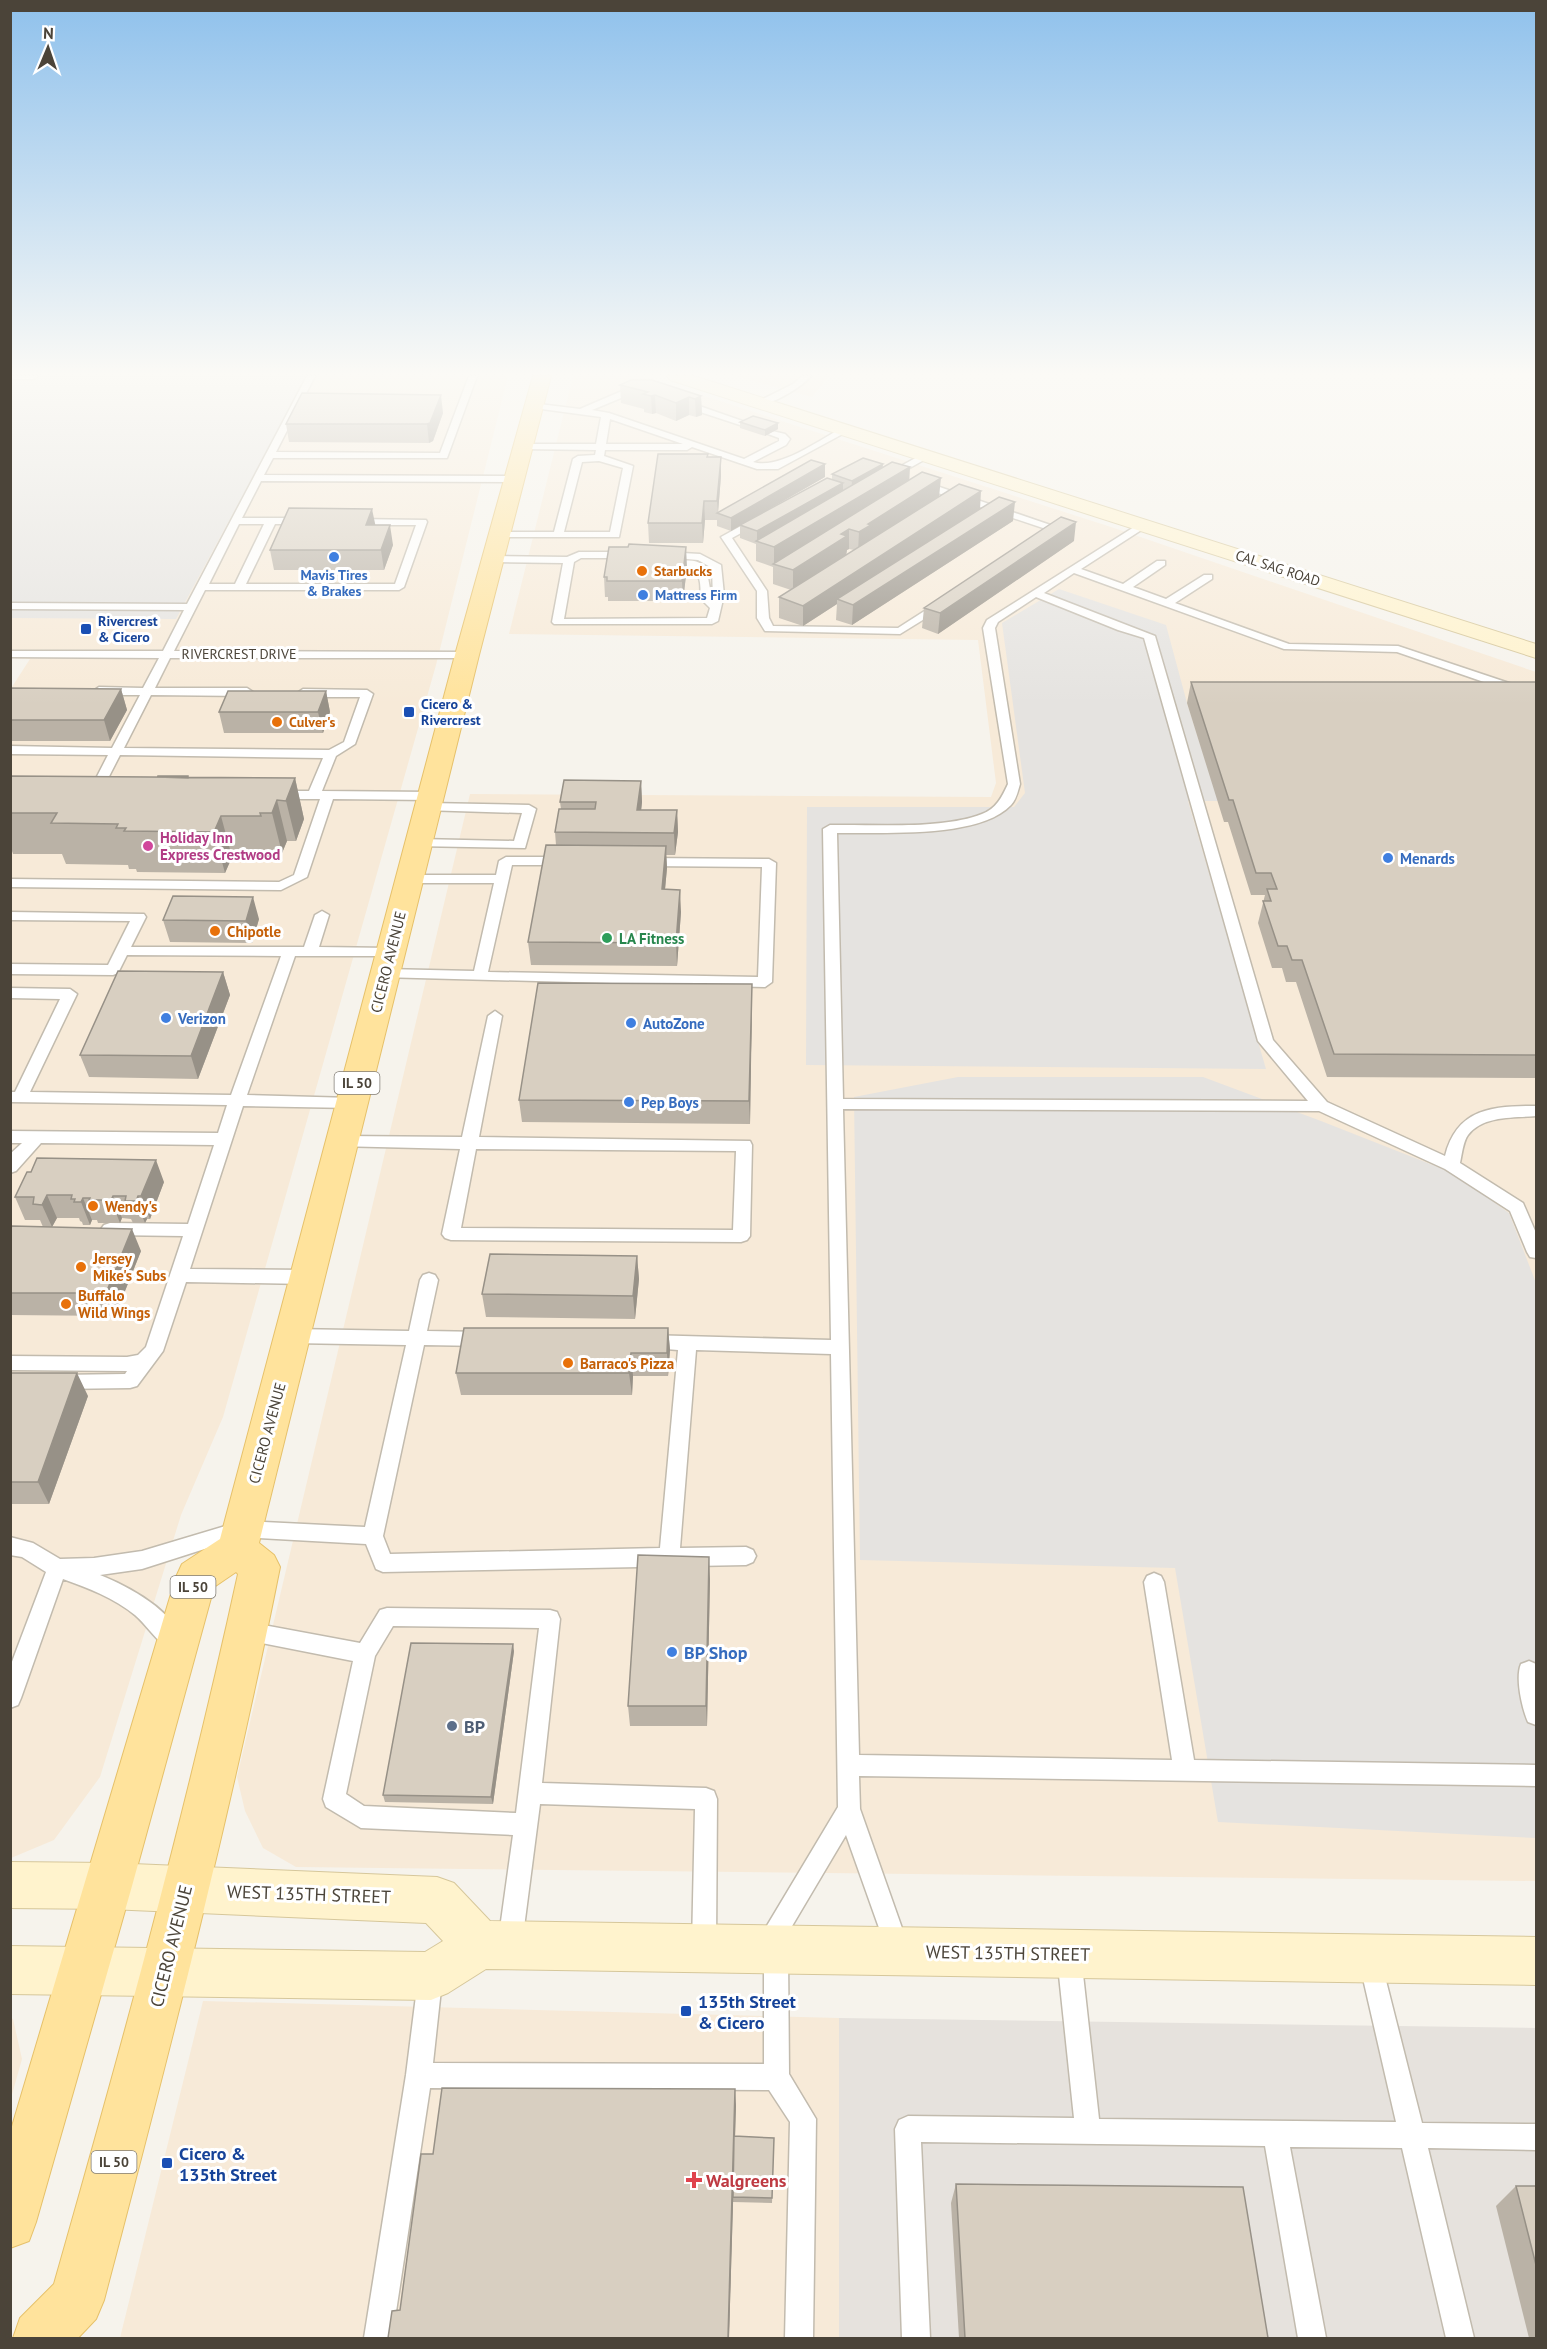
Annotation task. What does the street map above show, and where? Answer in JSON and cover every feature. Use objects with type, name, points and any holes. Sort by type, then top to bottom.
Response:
[{"type":"main road","name":"CICERO AVENUE","points":[[40,2338],[77,2300],[186,1889],[247,1631],[260,1566],[239,1539],[512,486]]},
{"type":"main road","name":"IL 50","points":[[109,1886],[196,1576],[239,1539]]},
{"type":"main road","points":[[10,2222],[109,1886]]},
{"type":"street","name":"CAL SAG ROAD","points":[[1019,486],[1536,651]]},
{"type":"street","name":"WEST 135TH STREET","points":[[10,1885],[109,1886],[437,1900],[495,1945],[1536,1961]]},
{"type":"street","points":[[10,1970],[431,1977],[495,1945]]},
{"type":"lane","points":[[93,794],[254,486]]},
{"type":"lane","points":[[558,535],[571,486]]},
{"type":"lane","points":[[500,535],[615,535],[624,486]]},
{"type":"lane","points":[[925,486],[1060,530],[1040,543]]},
{"type":"lane","points":[[768,514],[726,537],[762,591],[763,618],[769,629],[900,631],[950,599]]},
{"type":"lane","points":[[235,521],[317,522]]},
{"type":"lane","points":[[239,587],[271,521]]},
{"type":"lane","points":[[201,586],[399,587],[422,522],[340,522]]},
{"type":"lane","points":[[898,1951],[849,1809],[830,828],[938,827],[987,817],[1007,802],[1014,784],[989,627],[993,620],[1142,525]]},
{"type":"lane","points":[[579,555],[655,557],[693,564],[704,573],[707,581],[705,598],[716,607],[712,621],[558,622],[569,560],[579,555]]},
{"type":"lane","points":[[493,559],[636,561]]},
{"type":"lane","points":[[1124,588],[1161,562]]},
{"type":"lane","points":[[1072,569],[1288,647],[1398,648],[1536,696]]},
{"type":"lane","points":[[1167,603],[1208,577]]},
{"type":"lane","points":[[1035,593],[1122,628],[1149,636],[1266,1041],[1321,1106]]},
{"type":"lane","points":[[10,606],[191,607]]},
{"type":"lane","name":"RIVERCREST DRIVE","points":[[10,654],[467,655]]},
{"type":"lane","points":[[81,691],[261,692]]},
{"type":"lane","points":[[10,750],[332,754],[349,744],[367,694],[284,693]]},
{"type":"lane","points":[[10,884],[281,886],[300,877],[332,754]]},
{"type":"lane","points":[[267,795],[321,795],[529,809],[520,845],[419,843]]},
{"type":"lane","points":[[480,976],[506,861],[576,861]]},
{"type":"lane","points":[[122,951],[290,951],[480,976],[765,982],[770,863],[634,862]]},
{"type":"lane","points":[[410,879],[502,879]]},
{"type":"lane","points":[[310,952],[322,915]]},
{"type":"lane","points":[[10,916],[139,917],[112,970],[10,969]]},
{"type":"lane","points":[[46,1382],[130,1381],[154,1351],[237,1100],[290,951]]},
{"type":"lane","points":[[10,993],[70,994],[15,1097],[352,1103]]},
{"type":"lane","points":[[342,1142],[469,1143],[744,1145],[741,1236],[451,1234],[469,1143],[495,1016]]},
{"type":"lane","points":[[835,1104],[1321,1106],[1451,1165],[1517,1208],[1536,1252]]},
{"type":"lane","points":[[1451,1165],[1461,1133],[1479,1120],[1500,1113],[1536,1111]]},
{"type":"lane","points":[[10,1137],[224,1139]]},
{"type":"lane","points":[[10,1167],[37,1137]]},
{"type":"lane","points":[[90,1229],[193,1230]]},
{"type":"lane","points":[[178,1275],[307,1277]]},
{"type":"lane","points":[[429,1280],[373,1536],[383,1563],[746,1556]]},
{"type":"lane","points":[[292,1336],[500,1339]]},
{"type":"lane","points":[[629,1342],[840,1347]]},
{"type":"lane","points":[[669,1557],[688,1343]]},
{"type":"lane","points":[[10,1363],[127,1364],[143,1362]]},
{"type":"lane","points":[[57,1568],[94,1567],[142,1560],[239,1539],[373,1536]]},
{"type":"lane","points":[[10,1546],[26,1549],[57,1568],[118,1591],[160,1622],[177,1644]]},
{"type":"lane","points":[[10,1698],[57,1568]]},
{"type":"lane","points":[[1154,1582],[1185,1771]]},
{"type":"lane","points":[[495,1945],[526,1825],[550,1619],[387,1617],[365,1654],[334,1798],[361,1817],[526,1825]]},
{"type":"lane","points":[[247,1631],[365,1654]]},
{"type":"lane","points":[[1529,1671],[1536,1715]]},
{"type":"lane","points":[[848,1765],[1536,1776]]},
{"type":"lane","points":[[530,1793],[706,1799],[704,1948]]},
{"type":"lane","points":[[799,2338],[803,2119],[776,2077],[771,1949],[849,1809]]},
{"type":"lane","points":[[1069,1954],[1088,2132]]},
{"type":"lane","points":[[1371,1960],[1460,2338]]},
{"type":"lane","points":[[378,2338],[419,2075],[431,1977]]},
{"type":"lane","points":[[419,2075],[776,2077]]},
{"type":"lane","points":[[916,2338],[908,2129],[1536,2137]]},
{"type":"lane","points":[[1275,2133],[1312,2338]]},
{"type":"shaded area","points":[[11,486],[481,486],[436,665],[223,1417],[181,1515],[100,1777],[54,1840],[11,1858],[10,690],[30,659],[11,658]]},
{"type":"shaded area","points":[[11,486],[248,486],[176,619],[11,618]]},
{"type":"shaded area","points":[[546,486],[982,486],[1114,528],[1536,672],[1536,1881],[296,1867],[263,1848],[245,1811],[237,1777],[470,794],[991,797],[996,783],[978,640],[509,634]]},
{"type":"shaded area","points":[[1059,589],[1166,625],[1187,703],[1218,801],[1188,801],[1266,1069],[806,1065],[807,807],[1014,807],[1025,793],[1002,623]]},
{"type":"shaded area","points":[[958,1077],[1203,1077],[1453,1173],[1509,1213],[1536,1283],[1536,1838],[1218,1822],[1175,1568],[860,1560],[854,1097]]},
{"type":"shaded area","points":[[203,2001],[839,2018],[839,2338],[120,2338]]},
{"type":"shaded area","points":[[11,2018],[22,2059],[11,2098]]},
{"type":"shaded area","points":[[839,2018],[1536,2028],[1536,2338],[839,2338]]},
{"type":"building","points":[[653,486],[718,486],[717,501],[704,501],[702,523],[648,523]]},
{"type":"building","points":[[766,486],[787,486],[731,518],[717,513]]},
{"type":"building","points":[[813,486],[838,486],[757,531],[740,525]]},
{"type":"building","points":[[851,486],[878,486],[774,547],[756,541]]},
{"type":"building","points":[[900,486],[929,486],[859,532],[849,529],[841,534],[847,536],[793,570],[773,564]]},
{"type":"building","points":[[956,486],[981,491],[803,606],[779,597]]},
{"type":"building","points":[[999,497],[1015,502],[853,605],[837,599]]},
{"type":"building","points":[[289,508],[372,509],[366,525],[390,525],[381,550],[270,550]]},
{"type":"building","points":[[1061,517],[1076,522],[940,613],[924,608]]},
{"type":"building","points":[[629,544],[686,547],[682,581],[607,581],[607,577],[604,577],[609,547],[628,547]]},
{"type":"building","name":"Menards","points":[[1191,682],[1536,682],[1536,1055],[1334,1054],[1302,960],[1292,960],[1287,946],[1278,946],[1263,901],[1271,901],[1267,889],[1277,889],[1271,873],[1256,873],[1233,800],[1229,800]]},
{"type":"building","points":[[10,688],[121,689],[104,720],[10,720]]},
{"type":"building","points":[[228,691],[326,691],[318,712],[219,712]]},
{"type":"building","points":[[10,776],[295,778],[286,801],[277,800],[272,813],[260,813],[261,816],[221,816],[214,832],[124,831],[126,828],[116,828],[118,824],[51,823],[57,813],[10,813]]},
{"type":"building","points":[[188,776],[188,778],[158,777]]},
{"type":"building","points":[[564,780],[641,781],[637,810],[677,810],[674,833],[555,832],[559,809],[595,809],[596,802],[560,802]]},
{"type":"building","name":"LA Fitness","points":[[546,845],[666,846],[662,889],[680,890],[676,943],[528,942]]},
{"type":"building","points":[[173,896],[253,897],[246,921],[163,920]]},
{"type":"building","points":[[118,971],[223,972],[191,1056],[80,1055]]},
{"type":"building","points":[[538,983],[752,984],[749,1101],[519,1100]]},
{"type":"building","points":[[37,1158],[156,1160],[141,1196],[138,1196],[136,1201],[125,1201],[126,1196],[113,1196],[111,1200],[83,1198],[81,1202],[74,1202],[75,1199],[71,1199],[72,1195],[47,1195],[42,1205],[33,1204],[34,1197],[15,1197],[27,1172],[31,1172]]},
{"type":"building","points":[[12,1226],[132,1229],[106,1293],[10,1293],[10,1229]]},
{"type":"building","points":[[490,1254],[637,1256],[633,1296],[482,1294]]},
{"type":"building","points":[[464,1328],[668,1328],[667,1353],[631,1353],[629,1373],[456,1373]]},
{"type":"building","points":[[10,1373],[77,1373],[38,1482],[10,1482]]},
{"type":"building","name":"BP Shop","points":[[638,1555],[709,1557],[706,1706],[628,1706]]},
{"type":"building","name":"BP","points":[[411,1643],[513,1644],[491,1797],[383,1795]]},
{"type":"building","name":"Walgreens","points":[[442,2088],[735,2089],[728,2338],[388,2338],[392,2311],[400,2310],[421,2154],[433,2154]]},
{"type":"building","points":[[734,2136],[774,2138],[772,2198],[733,2197]]},
{"type":"building","points":[[956,2184],[1243,2187],[1268,2338],[965,2338]]},
{"type":"building","points":[[1516,2186],[1536,2186],[1536,2265]]},
{"type":"place","name":"Mavis Tires & Brakes","points":[[334,557]]},
{"type":"place","name":"Starbucks","points":[[642,571]]},
{"type":"place","name":"Mattress Firm","points":[[643,595]]},
{"type":"place","name":"Rivercrest & Cicero","points":[[86,629]]},
{"type":"place","name":"Cicero & Rivercrest","points":[[409,712]]},
{"type":"place","name":"Culver's","points":[[277,722]]},
{"type":"place","name":"Holiday Inn Express Crestwood","points":[[148,846]]},
{"type":"place","name":"Menards","points":[[1388,858]]},
{"type":"place","name":"Chipotle","points":[[215,931]]},
{"type":"place","name":"LA Fitness","points":[[607,938]]},
{"type":"place","name":"Verizon","points":[[166,1018]]},
{"type":"place","name":"AutoZone","points":[[631,1023]]},
{"type":"place","name":"Pep Boys","points":[[629,1102]]},
{"type":"place","name":"Wendy's","points":[[93,1206]]},
{"type":"place","name":"Jersey Mike's Subs","points":[[81,1267]]},
{"type":"place","name":"Buffalo Wild Wings","points":[[66,1304]]},
{"type":"place","name":"Barraco's Pizza","points":[[568,1363]]},
{"type":"place","name":"BP Shop","points":[[672,1652]]},
{"type":"place","name":"BP","points":[[452,1726]]},
{"type":"place","name":"135th Street & Cicero","points":[[686,2011]]},
{"type":"place","name":"Cicero & 135th Street","points":[[167,2163]]},
{"type":"place","name":"Walgreens","points":[[694,2180]]}]
